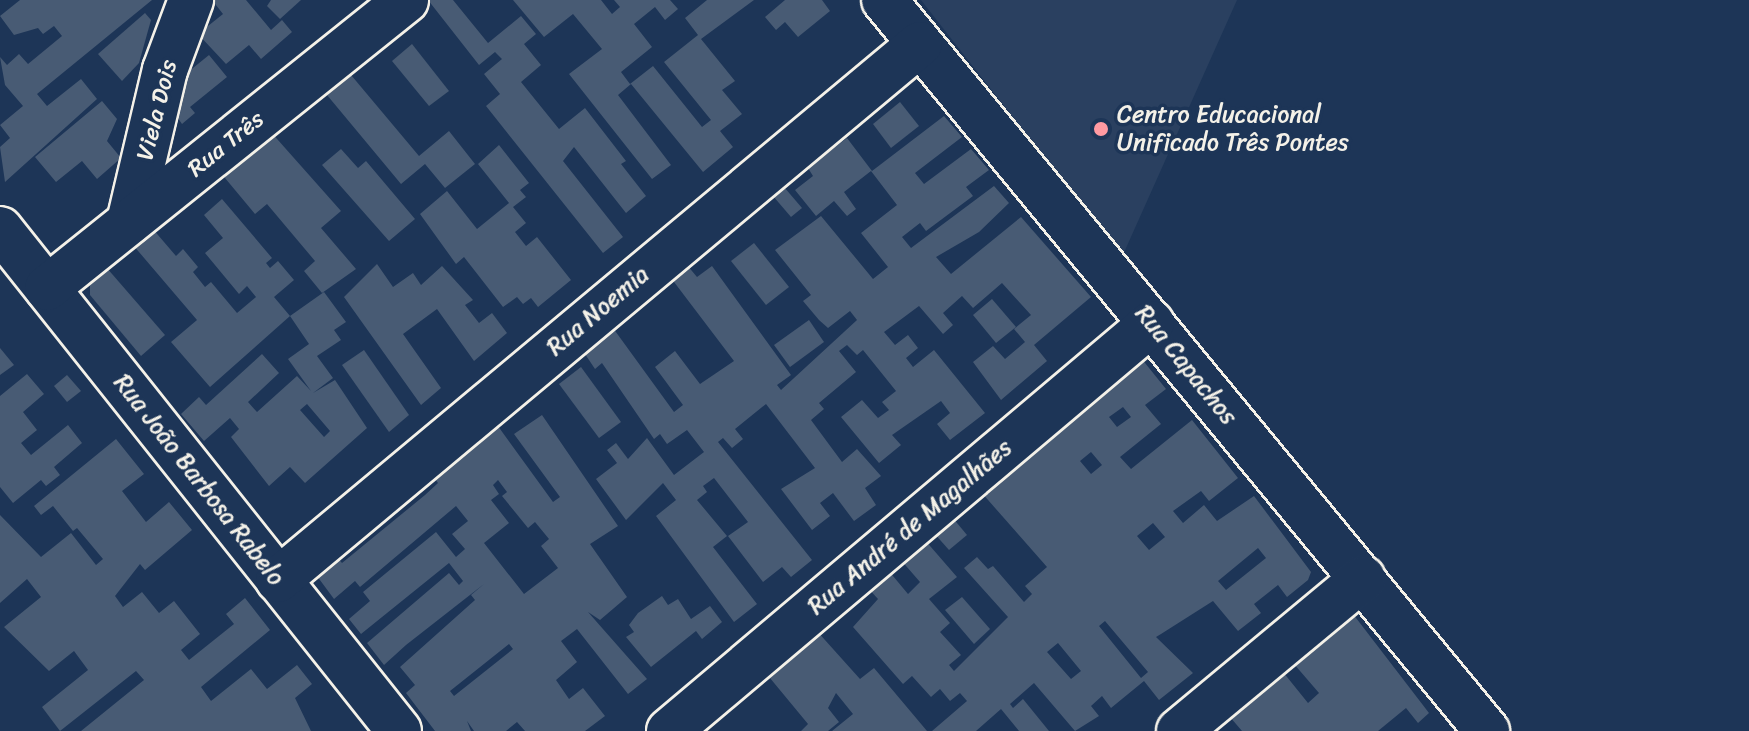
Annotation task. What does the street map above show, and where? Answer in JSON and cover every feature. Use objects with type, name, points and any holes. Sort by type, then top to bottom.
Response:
[{"type":"street","name":"Viela Dois","points":[[129,222],[165,70],[191,0]]},
{"type":"street","name":"Rua Três","points":[[47,288],[406,0]]},
{"type":"street","name":"Rua Capachos","points":[[884,0],[1487,731]]},
{"type":"street","name":"Rua Noemia","points":[[278,580],[920,44]]},
{"type":"street","name":"Rua João Barbosa Rabelo","points":[[0,229],[399,731]]},
{"type":"street","name":"Rua André de Magalhães","points":[[669,731],[1152,323]]},
{"type":"street","points":[[1179,731],[1363,578]]},
{"type":"shaded area","name":"Centro Educacional Unificado Três Pontes","points":[[921,0],[1237,0],[1122,257]]},
{"type":"building","points":[[20,0],[152,0],[37,94],[47,106],[81,79],[97,99],[5,182],[0,147],[10,138],[0,125],[23,106],[5,85],[0,57],[7,65],[19,54],[28,64],[62,36],[54,26],[43,34],[38,28],[14,35],[0,16]]},
{"type":"building","points":[[212,0],[246,0],[271,30],[282,20],[292,32],[261,59],[249,45],[226,64],[198,34],[223,14]]},
{"type":"building","points":[[271,0],[301,0],[280,19],[267,6]]},
{"type":"building","points":[[428,0],[453,0],[488,43],[521,16],[536,34],[524,44],[541,65],[521,82],[559,129],[585,108],[626,161],[621,164],[646,196],[626,213],[574,147],[563,161],[623,237],[603,253],[486,106],[500,94],[484,74],[502,59],[495,52],[479,65]]},
{"type":"building","points":[[513,0],[601,0],[612,14],[620,7],[614,0],[670,0],[678,9],[665,20],[655,7],[634,24],[652,47],[621,72],[630,84],[653,66],[702,127],[711,120],[664,62],[698,35],[685,18],[707,0],[754,0],[701,39],[735,81],[722,90],[742,114],[720,131],[733,147],[703,172],[631,84],[618,95],[671,165],[652,179],[569,74],[602,49],[573,14],[544,37]]},
{"type":"building","points":[[785,0],[822,0],[830,11],[798,37],[785,22],[776,30],[765,17]]},
{"type":"building","points":[[145,13],[151,20],[139,63],[122,81],[98,54]]},
{"type":"building","points":[[412,44],[449,91],[429,106],[392,61]]},
{"type":"building","points":[[209,55],[227,77],[190,107],[195,113],[182,124],[161,94]]},
{"type":"building","points":[[346,69],[419,156],[449,131],[475,164],[445,188],[425,164],[401,184],[322,89]]},
{"type":"building","points":[[102,101],[117,119],[107,141],[121,158],[97,179],[82,161],[56,182],[35,157]]},
{"type":"building","points":[[900,102],[919,126],[891,148],[873,124]]},
{"type":"building","points":[[944,116],[962,137],[915,173],[924,184],[971,149],[989,170],[966,187],[973,196],[926,231],[920,223],[902,237],[911,248],[994,186],[1009,203],[979,232],[936,257],[951,274],[1021,217],[1091,297],[1034,345],[1047,361],[1001,400],[973,362],[993,346],[1005,359],[1025,342],[1014,329],[1031,315],[1002,283],[973,308],[962,296],[943,313],[953,325],[943,334],[919,306],[884,332],[895,345],[908,335],[918,348],[906,358],[913,367],[934,350],[985,413],[950,440],[937,424],[950,413],[941,401],[892,435],[901,445],[879,463],[841,417],[862,400],[878,418],[889,410],[882,402],[896,391],[863,350],[857,355],[847,345],[839,351],[856,372],[819,403],[824,409],[811,420],[842,462],[857,449],[881,476],[865,488],[876,505],[854,521],[833,493],[820,503],[830,516],[812,530],[781,489],[815,468],[766,404],[735,429],[743,439],[732,448],[723,438],[718,442],[812,560],[791,577],[782,567],[763,582],[728,536],[748,522],[714,478],[703,486],[707,492],[697,500],[727,536],[713,547],[757,604],[734,622],[656,516],[676,500],[663,483],[626,520],[596,479],[617,463],[607,450],[616,443],[628,459],[647,438],[674,475],[704,452],[687,430],[667,444],[660,434],[654,439],[602,363],[595,369],[583,351],[613,328],[674,412],[683,405],[655,367],[675,351],[700,384],[734,361],[671,278],[687,265],[697,277],[712,266],[791,375],[777,385],[781,390],[857,320],[850,311],[828,328],[803,301],[811,295],[775,250],[821,216],[873,279],[888,267],[861,233],[897,205],[871,171],[844,192],[856,209],[847,216],[834,201],[816,216],[795,190],[813,176],[808,168],[847,138],[872,171]]},
{"type":"building","points":[[270,131],[341,211],[321,228],[356,269],[322,293],[304,271],[315,261],[267,204],[255,214],[220,172]]},
{"type":"building","points":[[499,145],[529,183],[520,190],[526,197],[513,207],[526,223],[515,232],[526,246],[537,237],[571,280],[538,307],[531,298],[523,304],[517,297],[503,307],[464,257],[456,264],[420,214],[447,191],[477,229],[509,203],[478,164]]},
{"type":"building","points":[[341,149],[358,168],[366,161],[415,219],[389,241],[322,165]]},
{"type":"building","points":[[784,187],[802,208],[791,217],[773,196]]},
{"type":"building","points":[[222,199],[272,258],[266,263],[270,268],[278,261],[294,280],[274,297],[290,316],[210,387],[171,342],[197,320],[133,245],[152,228],[176,256],[183,249],[198,267],[193,272],[205,287],[211,282],[237,313],[256,297],[247,286],[239,294],[205,253],[223,238],[204,215]]},
{"type":"building","points":[[754,243],[789,287],[766,305],[731,261]]},
{"type":"building","points":[[377,264],[393,287],[413,273],[421,285],[442,266],[473,300],[465,305],[479,323],[492,313],[507,333],[474,361],[437,309],[403,334],[441,388],[421,405],[344,297]]},
{"type":"building","points":[[106,267],[165,335],[141,356],[90,295],[90,282]]},
{"type":"building","points":[[324,292],[346,322],[334,330],[341,340],[317,356],[333,378],[313,393],[335,380],[367,428],[305,483],[290,467],[269,486],[231,437],[239,429],[230,418],[204,441],[181,414],[199,397],[206,405],[262,354],[279,373],[248,402],[257,412],[297,376],[311,391],[288,359],[309,344],[290,316]],"holes":[[[307,404],[330,431],[324,437],[300,410]]]},
{"type":"building","points":[[992,299],[1016,327],[996,343],[973,315]]},
{"type":"building","points":[[809,320],[824,342],[790,367],[774,345]]},
{"type":"building","points":[[0,348],[14,365],[0,375]]},
{"type":"building","points":[[364,350],[409,415],[389,432],[342,365]]},
{"type":"building","points":[[1141,358],[1166,389],[1145,405],[1161,424],[1120,457],[1131,469],[1192,420],[1238,478],[1209,501],[1201,491],[1173,511],[1183,523],[1204,505],[1217,521],[1254,496],[1311,572],[1308,580],[1287,597],[1278,585],[1254,604],[1261,613],[1238,631],[1213,601],[1156,637],[1193,673],[1159,700],[1144,681],[1111,708],[1102,696],[1091,706],[1099,716],[1075,731],[1034,683],[1010,704],[1013,708],[1023,699],[1049,731],[1019,731],[1001,709],[976,731],[932,731],[967,701],[960,693],[950,701],[940,689],[931,697],[912,676],[903,684],[853,627],[878,599],[867,587],[888,570],[908,594],[920,582],[900,559],[924,539],[957,577],[929,599],[950,623],[940,632],[961,655],[949,665],[954,671],[1008,617],[964,568],[977,557],[988,569],[993,566],[1024,602],[1032,594],[1025,586],[1047,567],[981,492]],"holes":[[[1123,407],[1131,417],[1117,427],[1109,417]],[[1091,452],[1102,465],[1091,474],[1080,461]],[[1153,523],[1165,537],[1149,550],[1137,536]],[[1258,548],[1266,558],[1226,590],[1218,581]],[[1105,621],[1148,672],[1141,678],[1099,626]],[[1058,643],[1081,671],[1071,679],[1047,652]]]},
{"type":"building","points":[[581,367],[621,422],[599,438],[559,384]]},
{"type":"building","points":[[27,374],[44,394],[23,412],[37,430],[21,443],[31,455],[68,425],[82,443],[54,467],[60,475],[46,486],[41,480],[13,503],[0,487],[0,396]]},
{"type":"building","points":[[67,375],[81,391],[67,402],[54,386]]},
{"type":"building","points":[[542,415],[618,526],[590,544],[627,597],[600,620],[588,612],[647,679],[628,694],[577,629],[561,641],[577,662],[556,680],[569,699],[583,688],[605,716],[585,731],[525,731],[517,722],[506,731],[474,731],[467,721],[471,731],[435,731],[406,693],[415,685],[400,667],[475,600],[471,595],[484,584],[384,665],[367,643],[449,573],[459,585],[463,581],[449,563],[361,634],[349,619],[370,601],[363,592],[436,532],[456,557],[465,549],[452,534],[468,521],[456,506],[360,587],[355,581],[334,599],[314,572],[335,555],[342,563],[425,495],[438,483],[432,475],[495,422],[553,502],[560,497],[514,434]],"holes":[[[498,480],[507,492],[502,496],[528,528],[535,522],[549,539],[541,546],[558,568],[524,594],[484,543],[509,523],[491,500],[499,494],[493,485]],[[509,644],[513,649],[454,696],[450,691]]]},
{"type":"building","points":[[116,439],[144,474],[122,491],[146,522],[169,502],[192,530],[145,570],[140,564],[115,596],[123,607],[142,592],[159,613],[174,601],[200,634],[181,650],[189,660],[234,624],[226,614],[245,598],[270,630],[201,687],[211,701],[251,669],[267,689],[297,665],[312,684],[295,698],[311,731],[81,731],[144,680],[136,671],[60,731],[42,707],[88,670],[74,651],[49,671],[4,627],[41,597],[27,579],[0,603],[0,515],[41,557],[71,533],[96,565],[103,559],[77,528],[73,531],[53,506],[41,515],[34,506]]},
{"type":"building","points":[[952,517],[967,535],[949,550],[933,532]]},
{"type":"building","points":[[662,596],[668,605],[678,599],[691,619],[710,606],[722,622],[702,639],[696,631],[651,667],[626,637],[634,632],[629,625],[638,613]]},
{"type":"building","points":[[962,597],[990,629],[974,644],[945,610]]},
{"type":"building","points":[[1353,614],[1429,713],[1418,723],[1406,708],[1378,731],[1242,731],[1230,717],[1283,672],[1308,703],[1319,693],[1294,664]]},
{"type":"building","points":[[816,630],[860,679],[874,668],[927,731],[832,731],[853,714],[836,693],[828,708],[839,722],[828,731],[801,731],[808,724],[765,672]]},
{"type":"place","name":"Centro Educacional Unificado Três Pontes","points":[[1101,129]]}]
